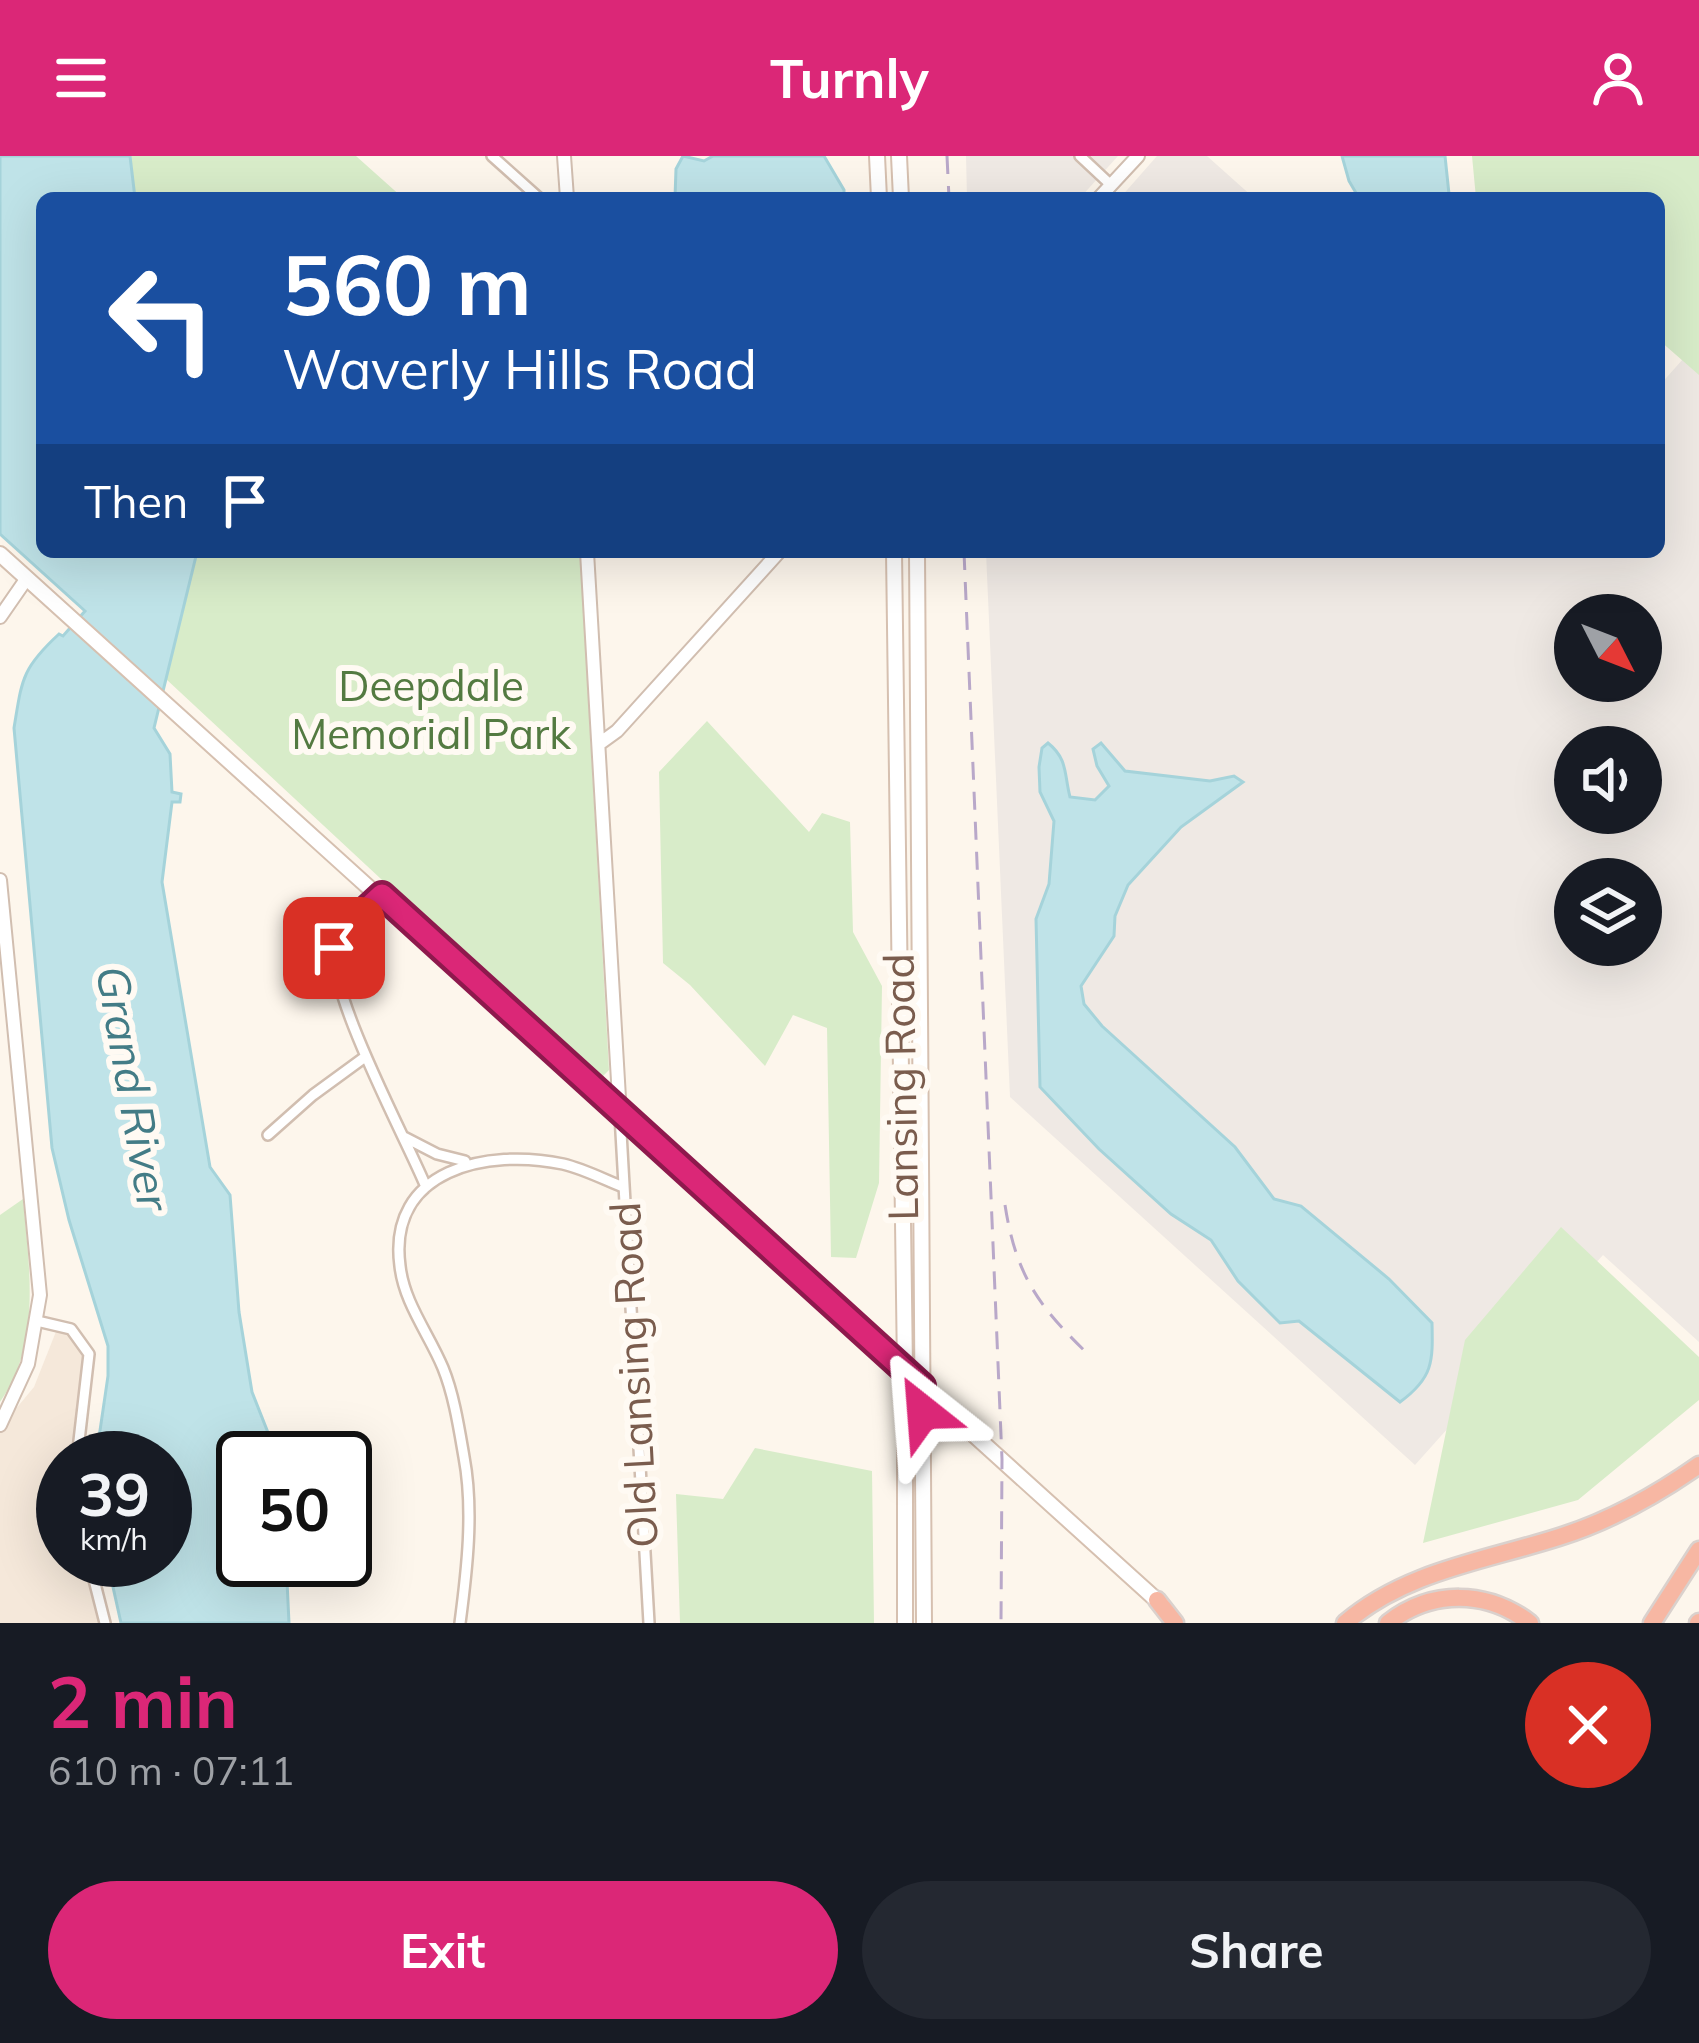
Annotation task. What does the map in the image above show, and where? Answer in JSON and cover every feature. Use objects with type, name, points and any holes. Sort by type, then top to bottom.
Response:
[{"type":"highway","points":[[1345,1623],[1393,1588],[1604,1521],[1699,1466]]},
{"type":"highway","points":[[1652,1623],[1699,1550]]},
{"type":"highway","points":[[1388,1623],[1422,1603],[1452,1597],[1502,1605],[1530,1623]]},
{"type":"highway","points":[[1156,1600],[1178,1623]]},
{"type":"main road","points":[[877,156],[879,192]]},
{"type":"main road","points":[[899,156],[901,192]]},
{"type":"main road","points":[[0,554],[1156,1600]]},
{"type":"main road","name":"Lansing Road","points":[[893,558],[905,1623]]},
{"type":"main road","name":"Lansing Road","points":[[917,558],[924,1623]]},
{"type":"street","points":[[492,156],[532,192]]},
{"type":"street","points":[[564,156],[567,192]]},
{"type":"street","points":[[1080,156],[1111,185]]},
{"type":"street","points":[[1105,192],[1138,156]]},
{"type":"street","name":"Old Lansing Road","points":[[587,558],[649,1623]]},
{"type":"street","points":[[598,744],[617,731],[774,558]]},
{"type":"street","points":[[0,617],[27,578]]},
{"type":"street","points":[[0,880],[40,1295],[38,1321],[17,1395],[0,1425]]},
{"type":"street","points":[[382,895],[342,932],[334,961],[365,1057],[426,1187]]},
{"type":"street","points":[[268,1135],[365,1057]]},
{"type":"street","points":[[404,1137],[437,1154],[469,1162],[560,1163],[623,1187]]},
{"type":"street","points":[[460,1623],[467,1552],[466,1464],[445,1371],[407,1296],[399,1237],[410,1208],[426,1187],[469,1162]]},
{"type":"street","points":[[38,1321],[71,1329],[89,1354],[80,1431]]},
{"type":"street","points":[[96,1587],[105,1623]]},
{"type":"shaded area","points":[[966,156],[1118,156],[1085,192],[967,192]]},
{"type":"shaded area","points":[[1157,156],[1207,156],[1247,192],[1125,192]]},
{"type":"shaded area","points":[[1683,359],[1699,373],[1699,1342],[1603,1255],[1415,1465],[1010,1097],[986,558],[1665,558],[1665,379]]},
{"type":"shaded area","points":[[59,1324],[87,1347],[79,1431],[36,1431],[36,1587],[96,1587],[105,1623],[0,1623],[0,1428],[34,1387]]},
{"type":"green space","points":[[130,156],[356,156],[396,192],[134,192]]},
{"type":"green space","points":[[1472,156],[1699,156],[1699,375],[1665,345],[1665,192],[1475,192]]},
{"type":"green space","name":"Deepdale Memorial Park","points":[[196,558],[580,558],[609,1070],[594,1077],[166,679]]},
{"type":"green space","points":[[707,721],[809,832],[822,813],[850,822],[853,932],[882,986],[879,1183],[856,1258],[831,1257],[827,1028],[793,1015],[765,1066],[690,985],[663,963],[659,772]]},
{"type":"green space","points":[[23,1199],[29,1277],[27,1330],[13,1379],[0,1402],[0,1215]]},
{"type":"green space","points":[[1561,1227],[1699,1357],[1699,1400],[1578,1500],[1423,1543],[1465,1340]]},
{"type":"green space","points":[[755,1448],[872,1471],[874,1623],[680,1623],[676,1494],[723,1499]]},
{"type":"water","name":"Grand River","points":[[0,156],[130,156],[134,192],[36,192],[36,558],[196,558],[154,728],[170,754],[172,792],[181,794],[180,802],[172,802],[162,882],[210,1167],[230,1195],[239,1312],[252,1392],[267,1431],[216,1431],[216,1587],[287,1587],[289,1623],[121,1623],[113,1587],[192,1587],[192,1431],[100,1431],[108,1346],[52,1148],[14,728],[30,666],[85,611],[0,534]]},
{"type":"water","points":[[683,156],[704,161],[713,156],[824,156],[844,192],[675,192],[676,169]]},
{"type":"water","points":[[1342,156],[1445,156],[1449,192],[1355,192]]},
{"type":"water","points":[[1048,743],[1062,761],[1070,797],[1095,800],[1109,786],[1093,749],[1101,743],[1125,771],[1210,781],[1234,776],[1243,782],[1181,827],[1128,885],[1115,916],[1114,936],[1081,986],[1084,1004],[1235,1147],[1274,1199],[1301,1206],[1389,1279],[1432,1323],[1429,1368],[1400,1402],[1299,1321],[1280,1323],[1238,1281],[1211,1240],[1171,1214],[1040,1087],[1036,919],[1049,884],[1054,821],[1040,792],[1039,767],[1042,748]]},
{"type":"railway","points":[[947,156],[949,192]]},
{"type":"railway","points":[[964,558],[1002,1459],[1001,1623]]},
{"type":"railway","points":[[1005,1205],[1016,1252],[1032,1289],[1089,1355]]},
{"type":"route","points":[[334,948],[342,932],[382,895],[922,1386],[923,1412]]}]
